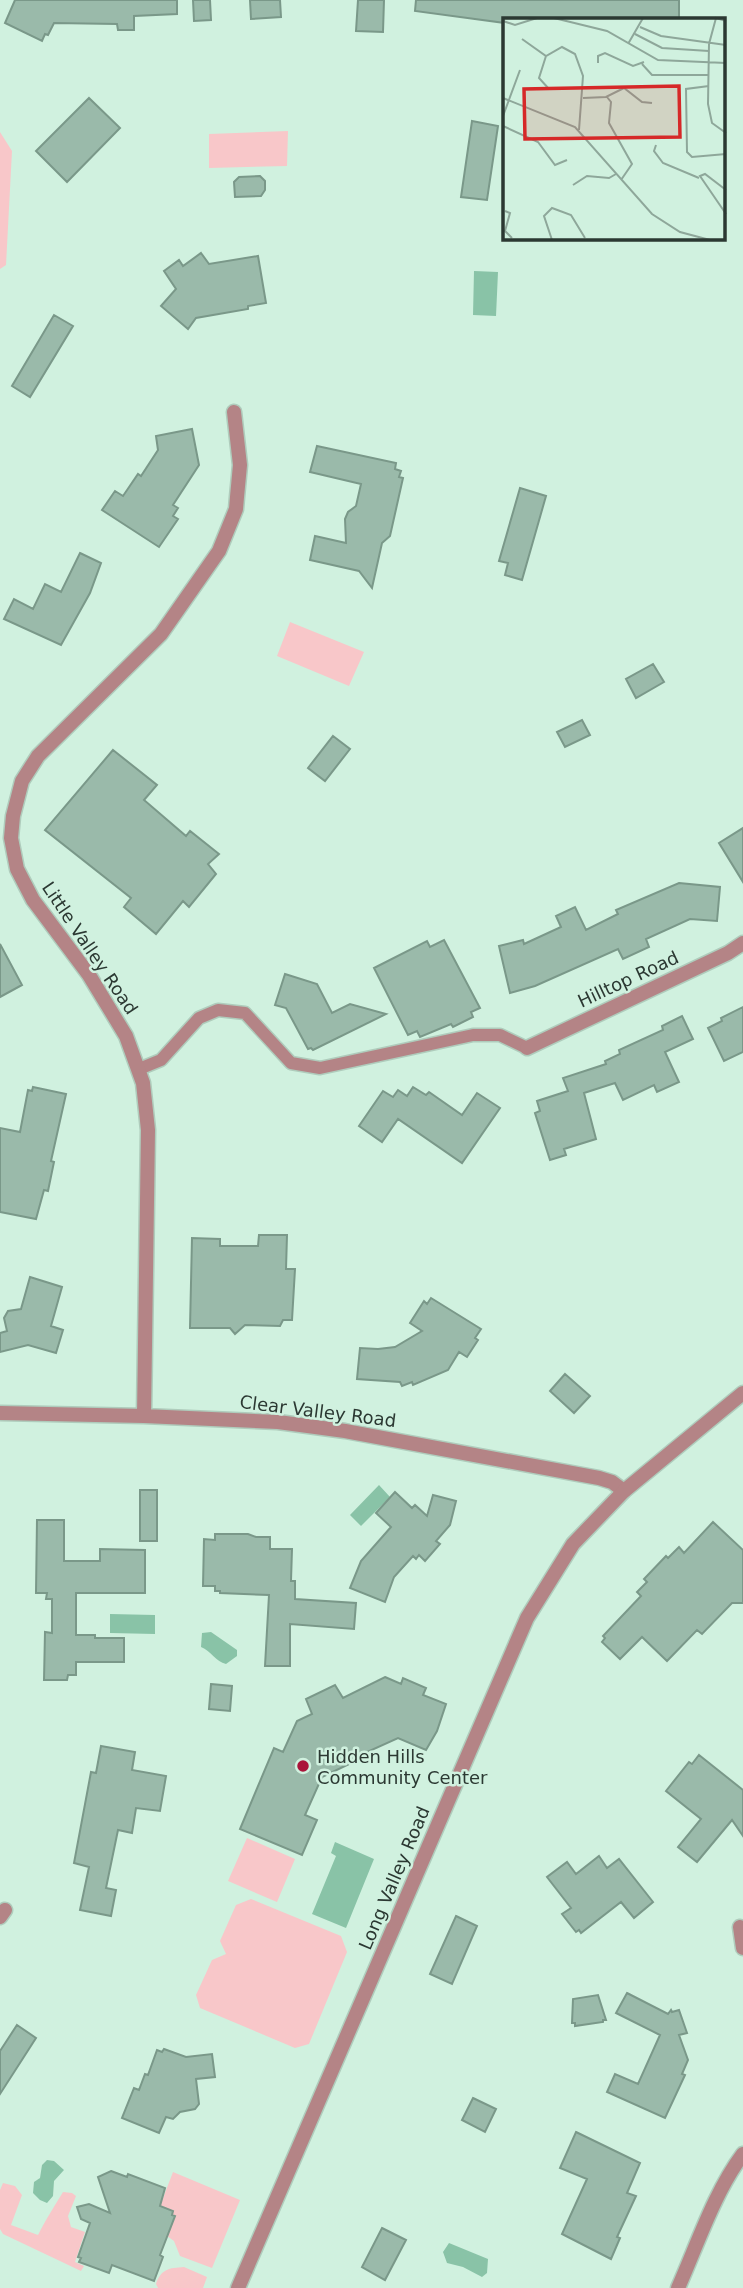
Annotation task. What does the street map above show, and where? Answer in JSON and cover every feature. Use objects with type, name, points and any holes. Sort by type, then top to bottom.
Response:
[{"type":"street","name":"Little Valley Road","points":[[144,1416],[149,1130],[139,1069],[126,1036],[89,975],[33,900],[17,869],[11,838],[13,816],[22,781],[38,756],[161,634],[219,551],[236,509],[240,465],[233,412]]},
{"type":"street","name":"Hilltop Road","points":[[527,1048],[728,953],[743,943]]},
{"type":"street","name":"Long Valley Road","points":[[238,2288],[527,1618],[573,1544],[624,1491],[743,1393]]},
{"type":"street","name":"Clear Valley Road","points":[[0,1413],[278,1422],[345,1431],[599,1478],[612,1482],[624,1491]]},
{"type":"street","points":[[740,1927],[743,1948]]},
{"type":"street","points":[[678,2288],[719,2194],[732,2168],[743,2154]]},
{"type":"lane","points":[[139,1069],[161,1060],[199,1018],[218,1010],[245,1013],[291,1063],[320,1068],[473,1035],[500,1035],[527,1048]]},
{"type":"shaded area","points":[[288,131],[287,166],[209,168],[209,134]]},
{"type":"shaded area","points":[[0,132],[12,151],[6,265],[0,269]]},
{"type":"shaded area","points":[[474,271],[498,272],[496,316],[473,315]]},
{"type":"shaded area","points":[[290,622],[364,652],[349,686],[277,656]]},
{"type":"shaded area","points":[[379,1485],[390,1497],[361,1526],[350,1515]]},
{"type":"shaded area","points":[[110,1614],[155,1615],[155,1634],[110,1633]]},
{"type":"shaded area","points":[[211,1632],[237,1650],[237,1656],[226,1664],[201,1647],[202,1633]]},
{"type":"shaded area","points":[[247,1838],[295,1859],[277,1902],[228,1881]]},
{"type":"shaded area","points":[[335,1842],[374,1859],[346,1928],[312,1914],[336,1856],[331,1853]]},
{"type":"shaded area","points":[[251,1899],[341,1936],[347,1952],[309,2044],[295,2048],[200,2008],[196,1995],[212,1960],[226,1954],[220,1941],[236,1905]]},
{"type":"shaded area","points":[[47,2160],[54,2161],[64,2170],[54,2181],[53,2196],[47,2203],[33,2193],[34,2182],[40,2178],[42,2165]]},
{"type":"shaded area","points":[[173,2172],[240,2200],[212,2268],[180,2256],[174,2241],[167,2236],[175,2216],[160,2206]]},
{"type":"shaded area","points":[[3,2183],[15,2186],[22,2195],[11,2225],[38,2235],[63,2192],[76,2196],[68,2216],[71,2227],[85,2232],[75,2262],[84,2266],[81,2271],[3,2234],[0,2229],[0,2190]]},
{"type":"shaded area","points":[[449,2243],[488,2259],[487,2273],[482,2277],[463,2267],[447,2263],[443,2252]]},
{"type":"shaded area","points":[[184,2267],[207,2277],[203,2288],[158,2288],[156,2284],[163,2272]]},
{"type":"building","points":[[15,0],[177,0],[177,14],[134,16],[134,30],[118,30],[117,24],[54,23],[42,41],[5,23]]},
{"type":"building","points":[[193,0],[210,0],[211,20],[194,21]]},
{"type":"building","points":[[250,0],[280,0],[281,17],[251,19]]},
{"type":"building","points":[[358,0],[384,0],[383,32],[356,31]]},
{"type":"building","points":[[416,0],[679,0],[679,18],[503,18],[503,23],[415,11]]},
{"type":"building","points":[[89,98],[120,128],[67,182],[36,151]]},
{"type":"building","points":[[472,121],[498,126],[487,200],[461,197]]},
{"type":"building","points":[[260,176],[265,181],[265,190],[261,196],[235,197],[234,182],[239,177]]},
{"type":"building","points":[[201,253],[209,264],[258,256],[266,303],[196,318],[188,329],[161,306],[176,289],[164,271],[179,260],[183,266]]},
{"type":"building","points":[[54,315],[73,326],[30,397],[12,386]]},
{"type":"building","points":[[192,429],[199,465],[173,505],[178,508],[173,516],[178,519],[159,547],[102,510],[115,491],[123,496],[138,474],[141,476],[158,450],[156,436]]},
{"type":"building","points":[[317,446],[396,463],[395,469],[401,471],[399,477],[403,478],[390,536],[382,543],[372,588],[359,571],[310,560],[315,536],[346,543],[345,519],[348,512],[356,506],[361,484],[310,472]]},
{"type":"building","points":[[520,488],[546,496],[522,580],[505,575],[508,563],[499,561]]},
{"type":"building","points":[[80,553],[101,563],[90,593],[61,645],[4,619],[14,599],[33,609],[45,584],[61,592]]},
{"type":"building","points":[[653,664],[664,682],[636,698],[626,679]]},
{"type":"building","points":[[582,720],[590,735],[565,747],[557,732]]},
{"type":"building","points":[[333,736],[350,749],[325,781],[308,768]]},
{"type":"building","points":[[113,750],[157,785],[144,800],[186,836],[190,831],[219,854],[208,864],[216,874],[189,907],[183,901],[156,934],[124,907],[131,898],[45,830]]},
{"type":"building","points":[[743,828],[743,882],[719,843]]},
{"type":"building","points":[[679,883],[720,887],[717,921],[690,919],[646,939],[649,947],[623,959],[618,949],[535,986],[510,993],[499,946],[523,940],[524,944],[561,927],[556,916],[575,907],[586,930],[618,914],[616,910]]},
{"type":"building","points":[[444,940],[480,1008],[471,1012],[473,1017],[453,1027],[451,1024],[420,1037],[417,1031],[408,1035],[374,968],[427,941],[430,947]]},
{"type":"building","points":[[0,944],[22,985],[0,997]]},
{"type":"building","points":[[285,974],[317,984],[332,1013],[350,1004],[386,1014],[313,1050],[308,1049],[286,1008],[275,1005]]},
{"type":"building","points":[[743,1007],[743,1052],[724,1061],[708,1028]]},
{"type":"building","points":[[682,1016],[693,1039],[665,1052],[679,1082],[657,1092],[654,1085],[623,1100],[615,1083],[584,1093],[596,1139],[564,1149],[566,1155],[550,1160],[535,1113],[540,1111],[537,1101],[568,1091],[563,1078],[606,1064],[605,1061],[620,1054],[619,1050],[663,1030],[662,1026]]},
{"type":"building","points":[[33,1087],[66,1094],[51,1161],[54,1162],[48,1191],[44,1190],[36,1219],[0,1212],[0,1128],[20,1132],[28,1090],[32,1091]]},
{"type":"building","points":[[413,1087],[426,1095],[429,1092],[462,1115],[477,1093],[500,1108],[462,1163],[398,1119],[382,1142],[359,1126],[383,1091],[393,1097],[398,1090],[407,1096]]},
{"type":"building","points":[[259,1235],[287,1235],[286,1269],[295,1269],[292,1320],[283,1320],[280,1326],[245,1325],[235,1334],[230,1328],[190,1328],[192,1238],[220,1239],[220,1246],[258,1246]]},
{"type":"building","points":[[30,1277],[62,1287],[51,1326],[63,1330],[56,1353],[28,1345],[0,1352],[0,1333],[7,1331],[4,1318],[8,1311],[21,1309]]},
{"type":"building","points":[[431,1298],[481,1329],[475,1338],[478,1340],[467,1357],[459,1352],[448,1370],[413,1385],[412,1382],[402,1386],[400,1382],[357,1379],[360,1348],[395,1347],[422,1331],[410,1323],[424,1301],[427,1304]]},
{"type":"building","points":[[565,1374],[590,1396],[574,1413],[550,1391]]},
{"type":"building","points":[[140,1490],[157,1490],[157,1541],[140,1541]]},
{"type":"building","points":[[395,1492],[412,1508],[415,1505],[427,1516],[433,1495],[456,1501],[450,1525],[436,1541],[440,1544],[425,1561],[419,1555],[416,1559],[413,1556],[394,1577],[385,1602],[350,1588],[361,1561],[391,1527],[376,1513]]},
{"type":"building","points":[[37,1520],[64,1520],[64,1561],[100,1561],[100,1549],[145,1550],[145,1593],[76,1593],[76,1635],[124,1638],[124,1662],[76,1662],[76,1675],[68,1675],[67,1680],[44,1680],[45,1632],[52,1633],[52,1599],[46,1599],[47,1593],[36,1593]]},
{"type":"building","points":[[713,1522],[743,1550],[743,1603],[732,1603],[702,1634],[697,1630],[667,1661],[642,1637],[620,1659],[602,1642],[605,1638],[603,1636],[641,1596],[637,1592],[647,1582],[644,1579],[666,1556],[668,1558],[679,1547],[684,1553]]},
{"type":"building","points":[[215,1534],[270,1537],[270,1549],[292,1549],[291,1581],[295,1581],[295,1599],[356,1603],[354,1629],[290,1624],[290,1666],[265,1666],[269,1595],[220,1593],[215,1591],[215,1586],[203,1586],[204,1539],[215,1540]]},
{"type":"building","name":"Hidden Hills Community Center","points":[[385,1677],[401,1684],[403,1678],[426,1688],[423,1695],[446,1704],[437,1731],[426,1750],[398,1738],[322,1777],[305,1815],[317,1820],[302,1855],[240,1829],[274,1748],[283,1752],[297,1721],[312,1714],[306,1699],[335,1685],[343,1698]]},
{"type":"building","points":[[211,1684],[232,1686],[230,1711],[209,1709]]},
{"type":"building","points":[[101,1746],[135,1752],[132,1770],[166,1776],[160,1811],[136,1808],[132,1833],[118,1830],[106,1888],[116,1890],[111,1916],[80,1910],[89,1867],[74,1863],[91,1772],[96,1773]]},
{"type":"building","points":[[699,1755],[743,1790],[743,1836],[732,1820],[697,1862],[678,1847],[701,1819],[666,1791],[689,1762],[692,1764]]},
{"type":"building","points":[[599,1856],[607,1868],[619,1859],[653,1902],[634,1918],[621,1902],[581,1933],[579,1930],[576,1932],[562,1914],[571,1908],[547,1877],[567,1862],[576,1874]]},
{"type":"building","points":[[456,1916],[477,1926],[452,1984],[430,1974]]},
{"type":"building","points":[[627,1993],[668,2014],[671,2010],[679,2010],[687,2033],[679,2035],[688,2060],[682,2074],[685,2075],[665,2118],[607,2092],[615,2074],[638,2084],[660,2035],[616,2013]]},
{"type":"building","points":[[598,1995],[606,2020],[575,2026],[575,2023],[572,2023],[573,1999]]},
{"type":"building","points":[[17,2025],[36,2038],[0,2094],[0,2051]]},
{"type":"building","points":[[164,2049],[186,2057],[212,2054],[215,2077],[196,2079],[199,2104],[195,2109],[180,2112],[173,2119],[166,2117],[159,2133],[122,2118],[134,2088],[139,2090],[145,2074],[148,2075],[157,2050],[162,2052]]},
{"type":"building","points":[[473,2098],[496,2109],[485,2132],[462,2120]]},
{"type":"building","points":[[576,2132],[640,2163],[627,2193],[636,2196],[617,2237],[620,2238],[611,2259],[562,2234],[587,2179],[560,2168]]},
{"type":"building","points":[[111,2171],[127,2177],[128,2174],[165,2188],[160,2206],[173,2211],[172,2215],[175,2216],[160,2255],[163,2257],[154,2281],[112,2265],[109,2273],[79,2262],[81,2258],[78,2257],[90,2223],[81,2219],[77,2207],[89,2204],[110,2213],[98,2177]]},
{"type":"building","points":[[382,2228],[406,2240],[385,2280],[362,2267]]},
{"type":"place","name":"Hidden Hills Community Center","points":[[303,1766]]}]
